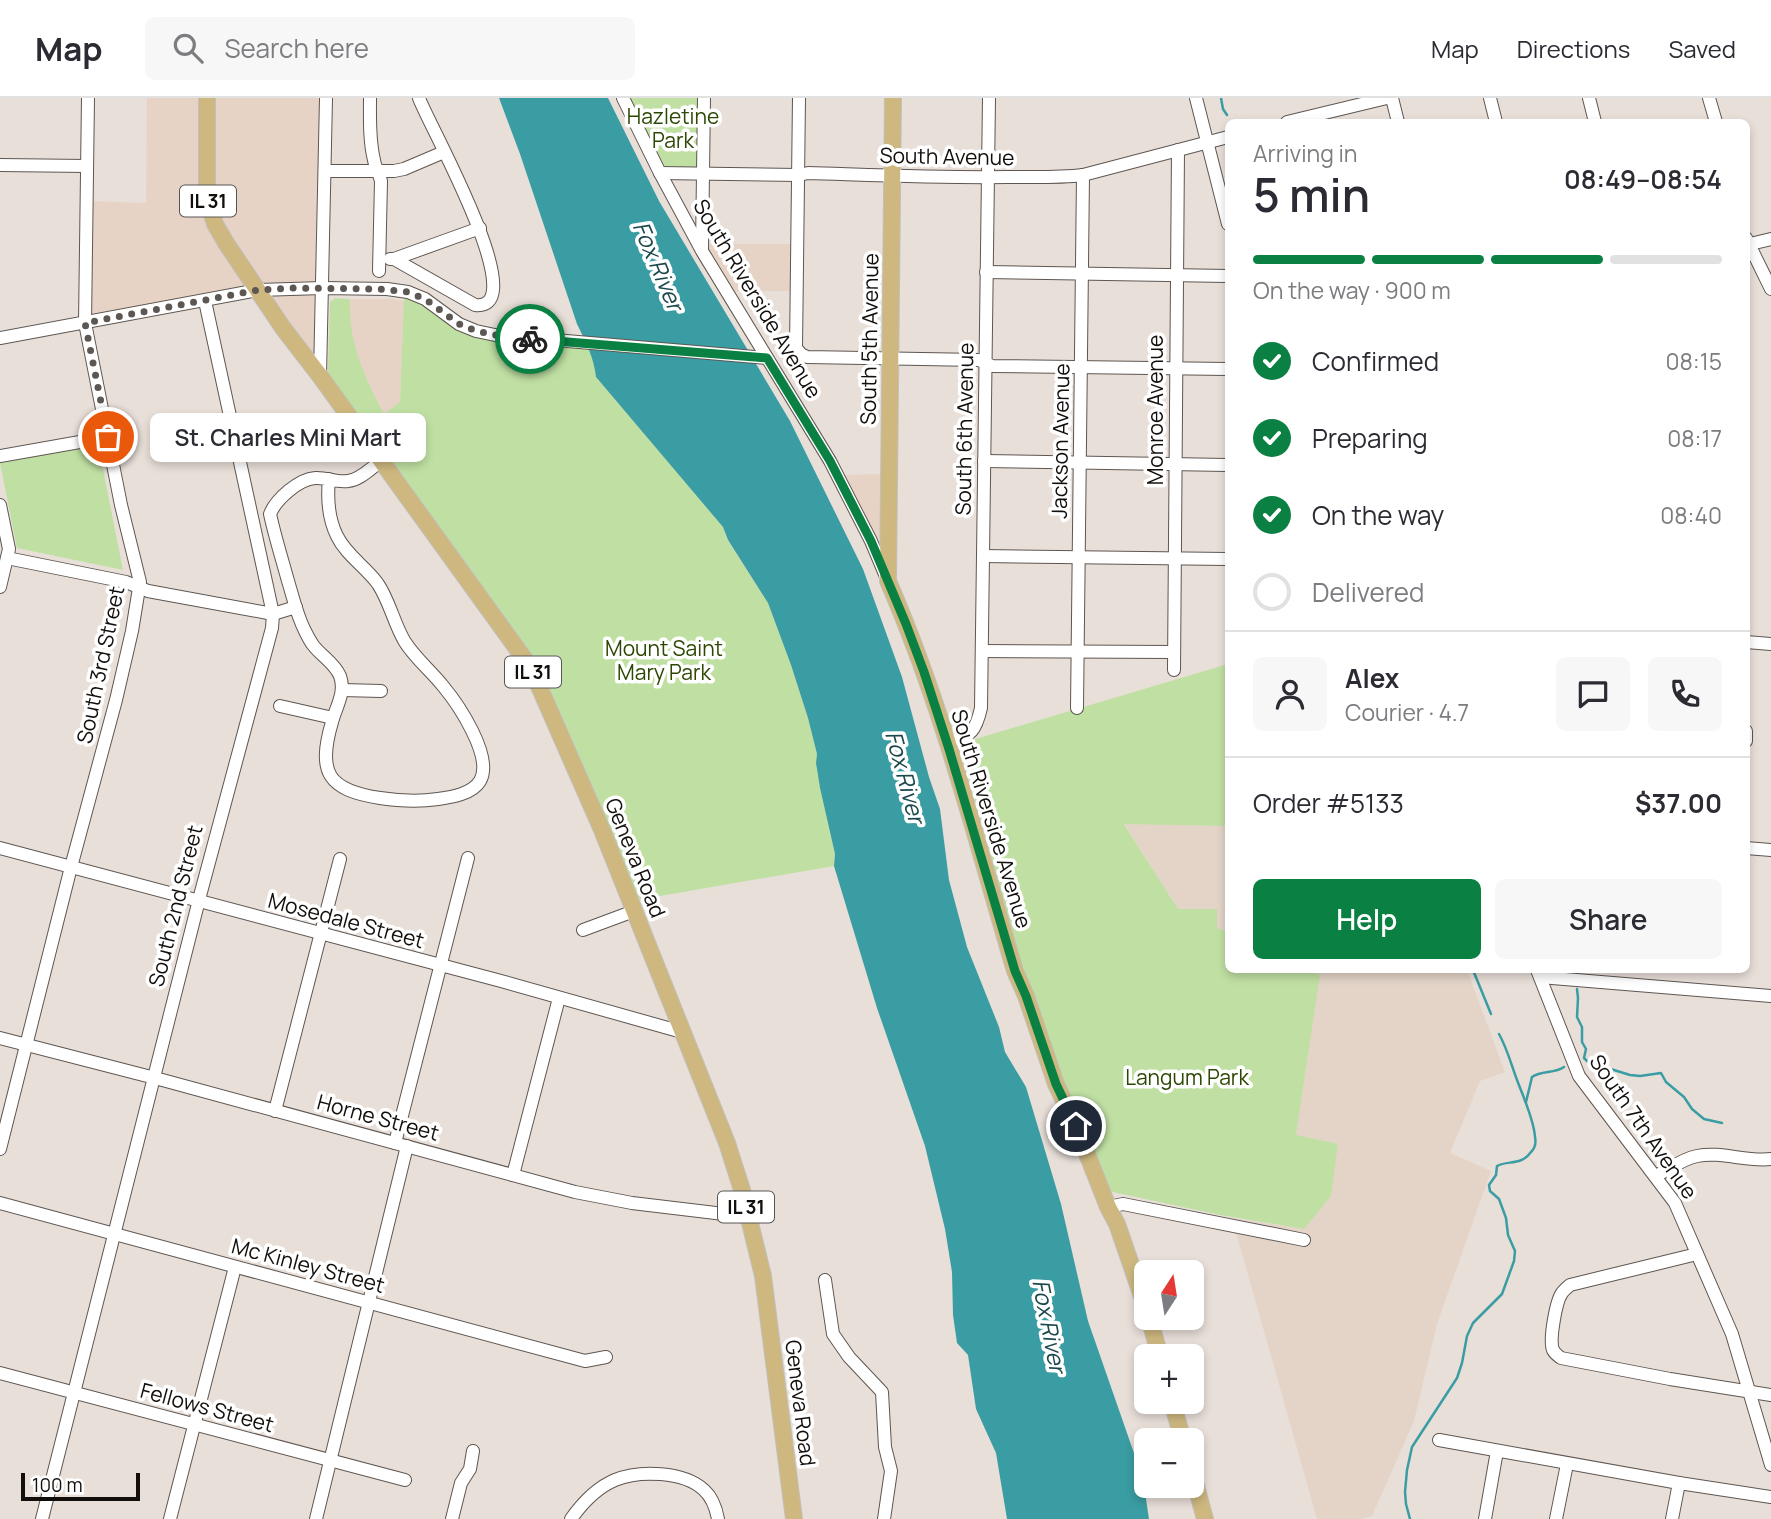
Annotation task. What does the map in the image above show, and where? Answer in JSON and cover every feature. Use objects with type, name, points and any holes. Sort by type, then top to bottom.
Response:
[{"type":"main road","name":"IL 31","points":[[207,98],[207,198],[210,212],[226,243],[258,290]]},
{"type":"main road","name":"South 5th Avenue","points":[[888,581],[893,98]]},
{"type":"main road","name":"Geneva Road","points":[[258,290],[531,668],[634,911],[740,1182],[763,1276],[794,1519]]},
{"type":"main road","name":"South Riverside Avenue","points":[[888,581],[924,672],[1015,971],[1056,1084],[1076,1126],[1134,1274]]},
{"type":"main road","points":[[1199,1498],[1205,1519]]},
{"type":"street","name":"South 3rd Street","points":[[0,1149],[116,700],[140,582],[121,505],[85,323],[88,98]]},
{"type":"street","points":[[320,376],[326,98]]},
{"type":"street","points":[[370,98],[374,163],[379,170],[381,181],[379,265],[480,229]]},
{"type":"street","points":[[394,259],[479,306],[490,299],[493,287],[491,263],[480,229],[419,98]]},
{"type":"street","name":"South Riverside Avenue","points":[[623,98],[702,251],[830,461],[871,541],[888,581]]},
{"type":"street","points":[[702,251],[704,98]]},
{"type":"street","points":[[799,98],[796,348],[807,358],[979,360],[992,366],[1225,369]]},
{"type":"street","name":"South 6th Avenue","points":[[947,743],[969,735],[977,723],[981,708],[989,98]]},
{"type":"street","points":[[1196,98],[1225,211]]},
{"type":"street","points":[[1300,119],[1390,98],[1397,119]]},
{"type":"street","points":[[1490,98],[1495,119]]},
{"type":"street","points":[[1588,98],[1594,119]]},
{"type":"street","points":[[1709,98],[1715,119]]},
{"type":"street","name":"South Avenue","points":[[660,173],[808,173],[988,178],[1083,175],[1225,138]]},
{"type":"street","name":"Monroe Avenue","points":[[1174,670],[1178,150]]},
{"type":"street","points":[[325,171],[394,171],[444,152]]},
{"type":"street","points":[[0,165],[87,166]]},
{"type":"street","name":"Jackson Avenue","points":[[1077,708],[1083,175]]},
{"type":"street","points":[[1750,242],[1771,239]]},
{"type":"street","points":[[1750,249],[1771,289]]},
{"type":"street","points":[[986,272],[1225,276]]},
{"type":"street","points":[[0,338],[258,290],[387,289],[408,292],[425,299],[459,324],[495,335],[767,358]]},
{"type":"street","name":"South 2nd Street","points":[[42,1519],[199,900],[272,628],[272,614],[205,301]]},
{"type":"street","points":[[0,456],[108,437]]},
{"type":"street","points":[[329,480],[328,503],[335,534],[341,544],[373,577],[384,594],[405,642],[442,683],[461,709],[473,733],[483,765],[481,778],[474,788],[465,793],[449,798],[406,802],[348,791],[333,780],[327,764],[326,751],[342,690],[341,679],[337,668],[313,646],[301,624],[270,514],[281,497],[306,480],[316,478],[352,481],[380,461]]},
{"type":"street","points":[[984,461],[1225,465]]},
{"type":"street","points":[[0,505],[9,549],[0,587]]},
{"type":"street","points":[[983,556],[1225,559]]},
{"type":"street","points":[[7,558],[127,582],[148,592],[272,614],[296,607]]},
{"type":"street","points":[[1750,642],[1771,644]]},
{"type":"street","points":[[982,651],[1174,652]]},
{"type":"street","points":[[342,690],[381,691]]},
{"type":"street","points":[[280,706],[333,718]]},
{"type":"street","name":"Mosedale Street","points":[[0,848],[682,1032]]},
{"type":"street","points":[[1750,848],[1771,850]]},
{"type":"street","points":[[316,1519],[369,1301],[440,966],[468,858]]},
{"type":"street","points":[[275,1111],[340,859]]},
{"type":"street","points":[[583,930],[634,911]]},
{"type":"street","points":[[1538,973],[1771,996]]},
{"type":"street","name":"South 7th Avenue","points":[[1538,973],[1579,1076],[1675,1203],[1732,1335],[1771,1465]]},
{"type":"street","points":[[513,1175],[559,998]]},
{"type":"street","name":"Horne Street","points":[[0,1038],[598,1197],[748,1217]]},
{"type":"street","points":[[1656,1176],[1697,1156],[1771,1159]]},
{"type":"street","name":"Mc Kinley Street","points":[[0,1203],[585,1361],[606,1357]]},
{"type":"street","points":[[1108,1208],[1123,1204],[1304,1240]]},
{"type":"street","points":[[1697,1254],[1570,1285],[1562,1292],[1558,1302],[1551,1338],[1554,1353],[1561,1358],[1771,1395]]},
{"type":"street","points":[[170,1519],[235,1266]]},
{"type":"street","points":[[825,1280],[833,1334],[849,1357],[883,1392],[885,1447],[891,1471],[884,1519]]},
{"type":"street","name":"Fellows Street","points":[[0,1373],[405,1479]]},
{"type":"street","points":[[1439,1440],[1771,1497]]},
{"type":"street","points":[[452,1519],[461,1483],[470,1469],[473,1451]]},
{"type":"street","points":[[1485,1519],[1497,1451]]},
{"type":"street","points":[[1556,1519],[1567,1464]]},
{"type":"street","points":[[571,1519],[590,1495],[601,1488],[614,1480],[642,1474],[671,1476],[699,1486],[711,1498],[718,1519]]},
{"type":"street","points":[[1672,1519],[1679,1483]]},
{"type":"shaded area","points":[[147,98],[204,98],[205,198],[253,289],[87,319],[88,201],[146,203]]},
{"type":"shaded area","points":[[209,98],[324,98],[321,286],[259,288],[209,197]]},
{"type":"shaded area","points":[[706,244],[796,244],[796,291],[731,291],[705,250]]},
{"type":"shaded area","points":[[322,289],[318,371],[261,292]]},
{"type":"shaded area","points":[[350,299],[404,301],[400,403],[384,414],[364,376],[354,346],[349,315]]},
{"type":"shaded area","points":[[883,474],[883,534],[880,539],[876,537],[843,475]]},
{"type":"shaded area","points":[[1124,823],[1225,826],[1225,931],[1217,928],[1217,909],[1178,909]]},
{"type":"shaded area","points":[[1314,973],[1468,973],[1505,1072],[1480,1081],[1450,1153],[1491,1171],[1437,1324],[1414,1421],[1372,1516],[1361,1519],[1317,1519],[1232,1218],[1304,1229],[1296,1135],[1319,976]]},
{"type":"green space","name":"Hazletine Park","points":[[625,98],[703,98],[701,171],[660,171]]},
{"type":"green space","name":"Mount Saint Mary Park","points":[[404,294],[425,303],[457,326],[588,346],[596,377],[723,527],[728,541],[768,603],[808,718],[835,854],[834,866],[637,900],[552,697],[330,377],[330,302],[335,298],[350,299],[355,344],[370,386],[384,414],[400,402]]},
{"type":"green space","points":[[98,444],[123,570],[17,548],[0,463]]},
{"type":"green space","name":"Langum Park","points":[[1225,665],[1225,826],[1124,824],[1178,909],[1217,909],[1217,928],[1225,931],[1225,973],[1320,975],[1296,1135],[1338,1144],[1331,1196],[1304,1229],[1220,1215],[1108,1191],[1063,1081],[1022,969],[965,765],[962,743]]},
{"type":"water","name":"Fox River","points":[[499,98],[608,98],[659,201],[790,421],[863,569],[902,677],[940,809],[949,880],[967,947],[999,1027],[1005,1052],[1026,1087],[1061,1204],[1088,1321],[1134,1453],[1134,1498],[1146,1498],[1149,1519],[1007,1519],[996,1453],[976,1409],[968,1355],[957,1343],[952,1272],[945,1229],[925,1146],[877,1008],[834,866],[835,854],[820,788],[817,754],[791,665],[768,603],[728,540],[723,527],[596,377]]},
{"type":"waterway","points":[[1221,98],[1227,115]]},
{"type":"waterway","points":[[1474,973],[1491,1014]]},
{"type":"waterway","points":[[1577,989],[1577,1017],[1582,1027],[1582,1042],[1586,1049],[1584,1058],[1588,1062],[1630,1075],[1661,1073],[1666,1082],[1704,1119],[1722,1123]]},
{"type":"waterway","points":[[1410,1519],[1405,1492],[1412,1447],[1457,1378],[1467,1336],[1473,1323],[1502,1294],[1514,1261],[1515,1251],[1508,1235],[1506,1218],[1499,1199],[1490,1191],[1489,1185],[1496,1175],[1497,1166],[1523,1159],[1533,1149],[1535,1139],[1528,1108],[1499,1034]]},
{"type":"waterway","points":[[1526,1102],[1532,1077],[1564,1067]]},
{"type":"way so far","points":[[108,437],[85,323],[258,290],[387,289],[408,292],[425,299],[459,324],[476,331],[530,339]]},
{"type":"place","name":"St. Charles Mini Mart","points":[[108,437]]},
{"type":"route","points":[[530,339],[767,358],[830,461],[871,541],[906,624],[949,749],[1015,971],[1056,1084],[1076,1126]]}]
